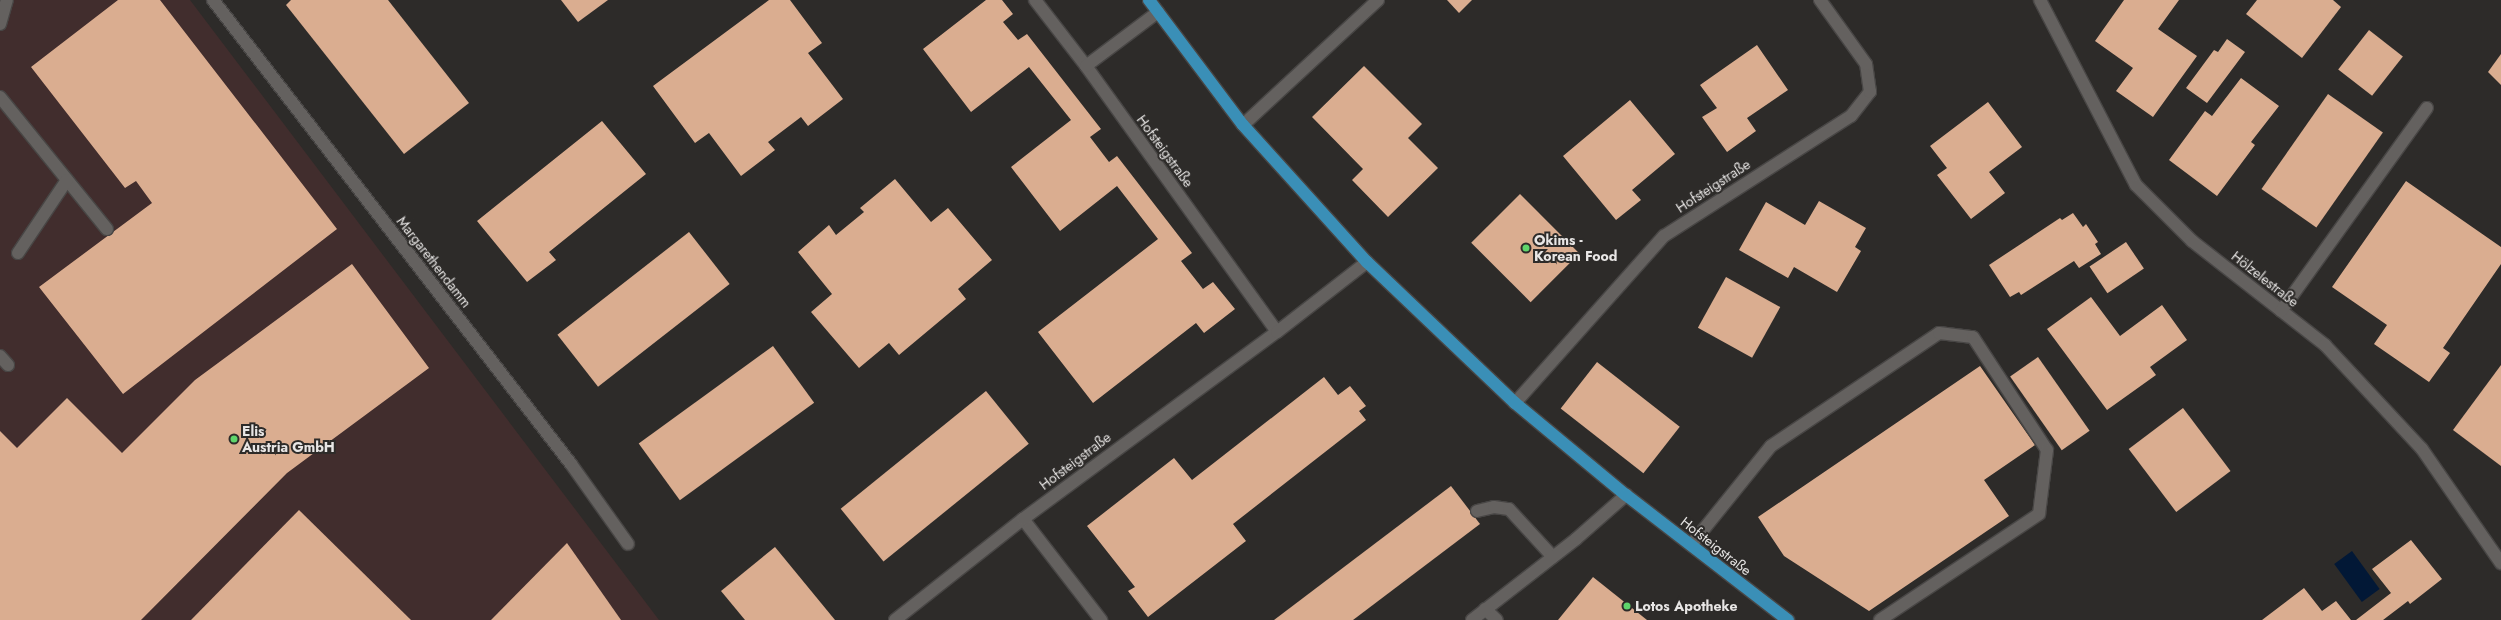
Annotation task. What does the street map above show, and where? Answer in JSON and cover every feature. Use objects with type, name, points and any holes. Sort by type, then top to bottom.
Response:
[{"type":"main road","name":"Hofsteigstraße","points":[[1149,0],[1243,125],[1367,262],[1515,403],[1626,495],[1788,620]]},
{"type":"street","points":[[0,24],[7,0]]},
{"type":"street","name":"Margarethendamm","points":[[213,0],[571,464],[628,544]]},
{"type":"street","name":"Hofsteigstraße","points":[[1035,0],[1086,66],[1276,332]]},
{"type":"street","points":[[1243,125],[1378,0]]},
{"type":"street","name":"Hofsteigstraße","points":[[1515,403],[1664,236],[1851,116],[1870,92],[1866,64],[1820,0]]},
{"type":"street","name":"Hölzelestraße","points":[[2040,0],[2136,185],[2192,241],[2325,345],[2422,449],[2501,563]]},
{"type":"street","points":[[1086,66],[1158,12]]},
{"type":"street","points":[[0,97],[107,229]]},
{"type":"street","points":[[2281,310],[2427,108]]},
{"type":"street","points":[[18,253],[67,180]]},
{"type":"street","name":"Hofsteigstraße","points":[[895,620],[1022,519],[1276,332],[1367,262]]},
{"type":"street","points":[[1691,545],[1771,446],[1939,333],[1973,337],[2047,450],[2039,514],[1880,620]]},
{"type":"street","points":[[1472,620],[1553,557],[1626,495]]},
{"type":"street","points":[[1477,511],[1494,507],[1509,509],[1553,557]]},
{"type":"street","points":[[1022,519],[1101,620]]},
{"type":"street","points":[[1485,609],[1497,620]]},
{"type":"shaded area","points":[[0,0],[190,0],[659,620],[0,620]]},
{"type":"water","points":[[2352,551],[2380,589],[2362,602],[2334,564]]},
{"type":"building","points":[[118,0],[160,0],[337,229],[123,394],[39,287],[152,203],[136,181],[125,188],[31,67]]},
{"type":"building","points":[[291,0],[388,0],[469,103],[404,154],[286,5]]},
{"type":"building","points":[[561,0],[608,0],[578,22]]},
{"type":"building","points":[[769,0],[790,0],[822,43],[808,53],[843,99],[808,126],[801,117],[768,142],[775,150],[741,176],[709,133],[695,143],[653,86]]},
{"type":"building","points":[[986,0],[1002,0],[1013,14],[1003,22],[1018,40],[1027,34],[1101,129],[1090,137],[1109,162],[1117,156],[1192,253],[1181,261],[1203,289],[1213,282],[1235,309],[1204,333],[1196,323],[1093,403],[1038,332],[1158,239],[1117,186],[1060,231],[1011,167],[1071,120],[1029,67],[971,112],[923,49]]},
{"type":"building","points":[[1447,0],[1472,0],[1459,13]]},
{"type":"building","points":[[2124,0],[2179,0],[2158,29],[2197,56],[2153,117],[2116,91],[2133,68],[2095,41]]},
{"type":"building","points":[[2257,0],[2333,0],[2341,7],[2302,58],[2246,14]]},
{"type":"building","points":[[2369,30],[2403,56],[2372,96],[2338,69]]},
{"type":"building","points":[[2227,39],[2245,52],[2207,103],[2186,88],[2214,50],[2218,52]]},
{"type":"building","points":[[1757,45],[1788,90],[1747,118],[1756,131],[1727,152],[1702,117],[1717,108],[1700,85]]},
{"type":"building","points":[[2501,54],[2501,85],[2488,72]]},
{"type":"building","points":[[1364,66],[1422,124],[1408,138],[1438,168],[1388,217],[1352,180],[1363,169],[1312,117]]},
{"type":"building","points":[[2241,78],[2279,106],[2251,142],[2255,145],[2217,196],[2169,160],[2205,111],[2212,116]]},
{"type":"building","points":[[2328,94],[2383,132],[2316,227],[2261,189]]},
{"type":"building","points":[[1630,100],[1675,154],[1632,190],[1641,200],[1616,220],[1563,156]]},
{"type":"building","points":[[1988,102],[2022,147],[1989,172],[2005,193],[1971,219],[1937,175],[1947,168],[1930,146]]},
{"type":"building","points":[[602,121],[646,174],[549,252],[556,260],[527,282],[477,221]]},
{"type":"building","points":[[895,179],[931,222],[948,208],[992,260],[958,289],[966,299],[899,355],[889,343],[859,368],[811,312],[832,294],[798,252],[829,225],[836,235],[864,212],[860,208]]},
{"type":"building","points":[[2406,181],[2501,247],[2501,264],[2443,348],[2450,353],[2429,382],[2374,344],[2387,325],[2332,287]]},
{"type":"building","name":"Okims - Korean Food","points":[[1520,194],[1579,253],[1531,302],[1471,243]]},
{"type":"building","points":[[1819,201],[1866,228],[1855,247],[1861,251],[1837,292],[1794,267],[1788,278],[1739,250],[1766,202],[1805,225]]},
{"type":"building","points":[[2073,213],[2083,227],[2086,224],[2098,242],[2095,244],[2101,254],[2079,268],[2074,261],[2021,295],[2019,292],[2010,297],[1989,265],[2060,218],[2062,220]]},
{"type":"building","points":[[689,232],[730,284],[598,387],[557,335]]},
{"type":"building","points":[[2126,242],[2144,269],[2107,293],[2090,267]]},
{"type":"building","name":"Elis Austria GmbH","points":[[352,264],[429,368],[287,473],[141,620],[0,620],[0,431],[17,448],[67,398],[122,453],[195,380]]},
{"type":"building","points":[[1726,277],[1780,307],[1752,358],[1698,328]]},
{"type":"building","points":[[2091,297],[2120,336],[2162,305],[2187,340],[2150,367],[2156,375],[2107,410],[2047,329]]},
{"type":"building","points":[[773,346],[814,403],[680,500],[639,444]]},
{"type":"building","points":[[2038,357],[2090,431],[2062,450],[2010,377]]},
{"type":"building","points":[[1597,362],[1680,427],[1643,473],[1561,408]]},
{"type":"building","points":[[2501,365],[2501,466],[2453,430]]},
{"type":"building","points":[[1980,366],[2035,445],[1984,480],[2009,516],[1869,611],[1784,556],[1758,517]]},
{"type":"building","points":[[1324,377],[1338,395],[1350,386],[1366,406],[1359,411],[1366,420],[1233,524],[1246,541],[1148,617],[1128,591],[1135,587],[1087,526],[1174,458],[1192,480]]},
{"type":"building","points":[[986,391],[1029,444],[883,562],[841,509]]},
{"type":"building","points":[[2183,408],[2231,471],[2176,512],[2129,449]]},
{"type":"building","points":[[1451,486],[1480,524],[1353,620],[1274,620]]},
{"type":"building","points":[[299,510],[411,620],[191,620]]},
{"type":"building","points":[[2411,540],[2442,579],[2410,604],[2408,601],[2383,620],[2356,620],[2391,593],[2372,569]]},
{"type":"building","points":[[567,543],[621,620],[491,620]]},
{"type":"building","points":[[775,547],[835,620],[745,620],[721,591]]},
{"type":"building","points":[[1593,577],[1647,620],[1558,620]]},
{"type":"building","points":[[2304,588],[2322,611],[2336,601],[2351,620],[2262,620]]},
{"type":"place","name":"Okims - Korean Food","points":[[1526,248]]},
{"type":"place","name":"Elis Austria GmbH","points":[[234,439]]},
{"type":"place","name":"Lotos Apotheke","points":[[1627,606]]}]
